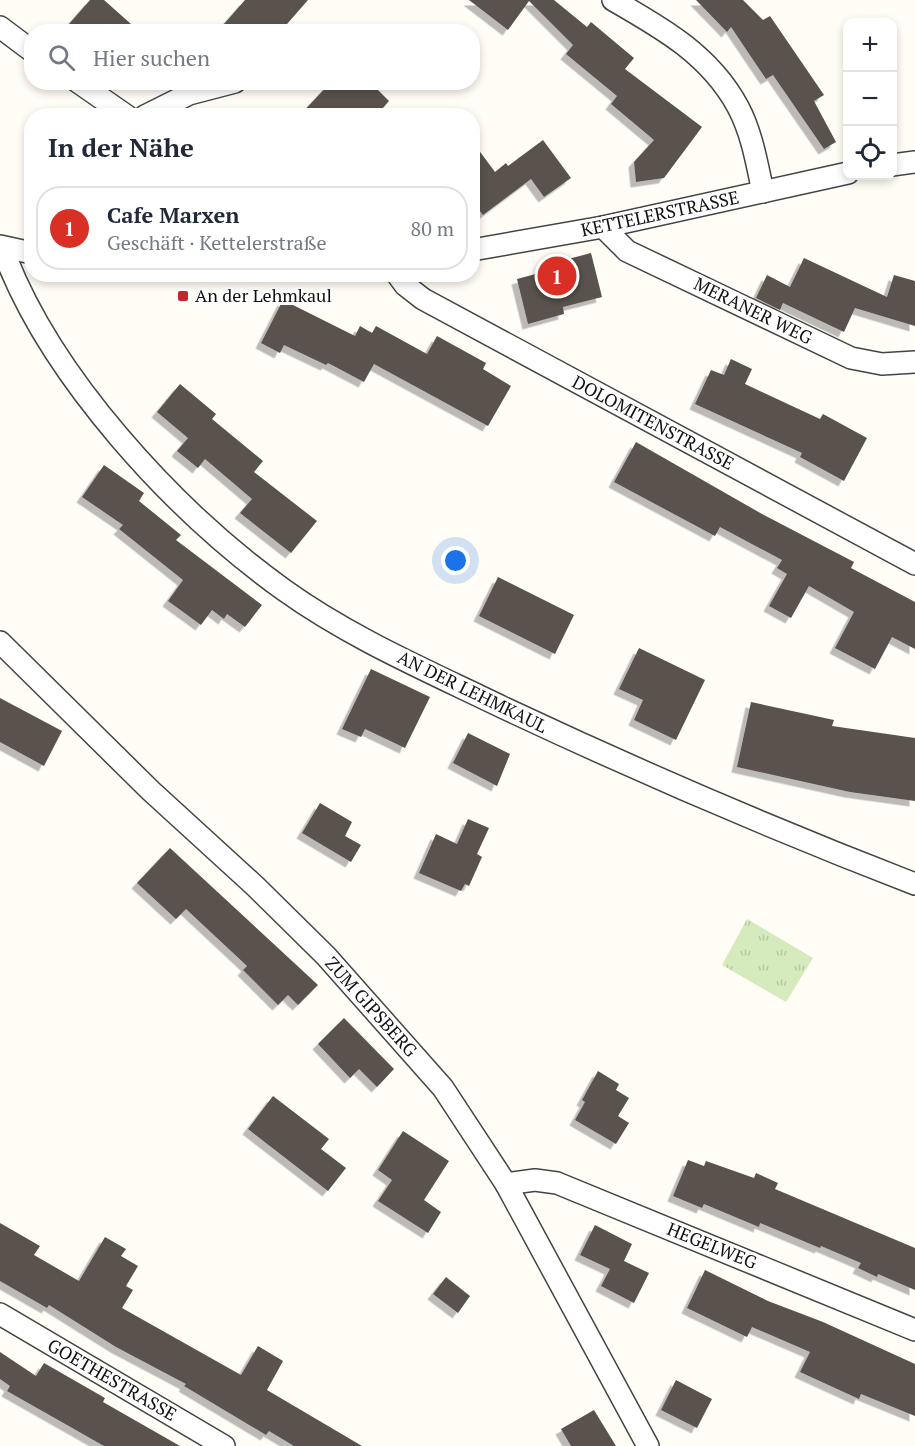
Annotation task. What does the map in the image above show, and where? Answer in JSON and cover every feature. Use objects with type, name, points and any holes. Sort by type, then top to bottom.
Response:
[{"type":"street","points":[[613,0],[665,30],[693,50],[720,80],[739,108],[747,128],[763,192]]},
{"type":"street","points":[[0,27],[24,45]]},
{"type":"street","points":[[90,90],[115,108]]},
{"type":"street","points":[[157,108],[204,90]]},
{"type":"street","points":[[897,164],[915,162]]},
{"type":"street","name":"KETTELERSTRASSE","points":[[480,249],[603,227],[843,174]]},
{"type":"street","name":"MERANER WEG","points":[[603,227],[627,251],[851,358],[882,364],[915,362]]},
{"type":"street","points":[[1,246],[24,251]]},
{"type":"street","name":"AN DER LEHMKAUL","points":[[1,246],[35,321],[74,378],[122,439],[224,543],[285,590],[384,650],[601,754],[780,832],[915,884]]},
{"type":"street","name":"DOLOMITENSTRASSE","points":[[403,282],[423,299],[915,564]]},
{"type":"street","name":"ZUM GIPSBERG","points":[[0,642],[151,791],[255,886],[326,956],[443,1088],[506,1184],[648,1446]]},
{"type":"street","name":"HEGELWEG","points":[[506,1184],[535,1180],[557,1182],[915,1330]]},
{"type":"street","name":"GOETHESTRASSE","points":[[0,1314],[224,1446]]},
{"type":"green space","points":[[747,919],[813,958],[786,1002],[722,965]]},
{"type":"building","points":[[90,0],[104,0],[131,24],[69,24]]},
{"type":"building","points":[[245,0],[308,0],[287,24],[224,24]]},
{"type":"building","points":[[469,0],[554,0],[587,27],[591,22],[634,58],[625,69],[702,127],[664,178],[636,182],[634,162],[654,140],[611,104],[617,96],[566,54],[573,45],[529,1],[508,30]]},
{"type":"building","points":[[696,0],[743,0],[763,20],[770,16],[824,95],[814,101],[836,142],[824,149],[773,75],[766,79],[731,27],[727,32]]},
{"type":"building","points":[[323,90],[378,90],[389,101],[383,108],[307,108]]},
{"type":"building","points":[[543,140],[571,178],[544,197],[531,179],[483,215],[480,211],[480,152],[495,172],[506,163],[508,166]]},
{"type":"building","points":[[591,253],[602,297],[563,307],[564,314],[528,324],[517,279],[543,272],[542,266]]},
{"type":"building","points":[[804,258],[887,297],[894,275],[915,281],[915,326],[855,308],[844,332],[783,303],[780,310],[756,298],[767,275],[790,287]]},
{"type":"building","points":[[283,300],[355,336],[360,326],[372,333],[376,326],[427,354],[437,336],[486,363],[483,369],[511,386],[488,426],[374,364],[364,382],[328,363],[326,365],[284,345],[280,353],[261,343]]},
{"type":"building","points":[[731,359],[752,369],[745,384],[820,419],[823,414],[867,438],[844,481],[800,457],[802,453],[695,404],[711,370],[724,375]]},
{"type":"building","points":[[180,384],[216,414],[212,419],[263,461],[254,472],[317,521],[291,553],[240,513],[252,499],[205,459],[198,468],[177,451],[188,438],[157,412]]},
{"type":"building","points":[[636,442],[762,514],[854,562],[851,568],[915,602],[915,649],[892,637],[875,669],[835,648],[854,612],[809,586],[791,618],[769,606],[787,574],[777,568],[782,560],[720,527],[715,536],[614,482]]},
{"type":"building","points":[[104,465],[144,493],[139,501],[181,535],[176,540],[262,605],[245,627],[227,614],[224,619],[212,610],[201,625],[168,601],[183,580],[119,529],[123,525],[82,497]]},
{"type":"building","points":[[498,577],[574,615],[555,654],[479,616]]},
{"type":"building","points":[[639,648],[705,680],[676,740],[634,720],[643,700],[619,689]]},
{"type":"building","points":[[371,669],[430,697],[405,748],[365,729],[361,737],[342,729]]},
{"type":"building","points":[[0,698],[62,731],[44,766],[0,742]]},
{"type":"building","points":[[751,702],[834,720],[832,726],[915,738],[915,801],[850,792],[737,767]]},
{"type":"building","points":[[468,733],[510,754],[497,786],[453,763]]},
{"type":"building","points":[[320,803],[352,822],[345,836],[361,845],[351,862],[302,833]]},
{"type":"building","points":[[468,819],[489,828],[477,854],[482,857],[469,886],[465,884],[461,891],[419,873],[436,834],[457,844]]},
{"type":"building","points":[[170,848],[318,985],[298,1005],[288,995],[278,1005],[243,970],[247,966],[186,909],[176,919],[137,883]]},
{"type":"building","points":[[344,1018],[394,1069],[377,1087],[359,1069],[350,1078],[318,1044]]},
{"type":"building","points":[[598,1071],[619,1084],[616,1090],[629,1098],[618,1116],[629,1123],[616,1144],[575,1120],[585,1102],[582,1100]]},
{"type":"building","points":[[273,1096],[329,1139],[321,1149],[346,1168],[328,1191],[248,1129]]},
{"type":"building","points":[[403,1131],[449,1161],[424,1200],[441,1212],[428,1233],[378,1201],[392,1180],[378,1170]]},
{"type":"building","points":[[688,1160],[704,1166],[706,1161],[754,1178],[756,1173],[778,1183],[775,1189],[915,1248],[915,1290],[878,1274],[877,1277],[858,1268],[861,1263],[821,1246],[820,1248],[760,1223],[759,1227],[704,1204],[702,1208],[673,1196]]},
{"type":"building","points":[[0,1223],[40,1246],[34,1255],[79,1281],[105,1237],[126,1249],[121,1256],[138,1266],[126,1286],[133,1290],[122,1308],[241,1375],[258,1346],[283,1361],[267,1390],[362,1446],[294,1446],[269,1431],[266,1435],[184,1386],[186,1384],[116,1347],[49,1305],[47,1308],[0,1281]]},
{"type":"building","points":[[595,1225],[632,1244],[624,1261],[649,1273],[634,1303],[601,1286],[610,1269],[580,1255]]},
{"type":"building","points":[[705,1270],[768,1301],[823,1322],[915,1364],[915,1416],[861,1394],[859,1399],[800,1372],[810,1352],[752,1327],[747,1337],[687,1308]]},
{"type":"building","points":[[446,1277],[470,1296],[458,1313],[433,1294]]},
{"type":"building","points":[[0,1352],[36,1376],[44,1363],[105,1398],[103,1402],[180,1446],[104,1446],[7,1391],[10,1386],[0,1379]]},
{"type":"building","points":[[676,1380],[712,1399],[697,1428],[661,1410]]},
{"type":"building","points":[[594,1410],[616,1446],[571,1446],[561,1429]]},
{"type":"place","name":"Cafe Marxen","points":[[557,276]]},
{"type":"place","name":"An der Lehmkaul","points":[[183,296]]}]
